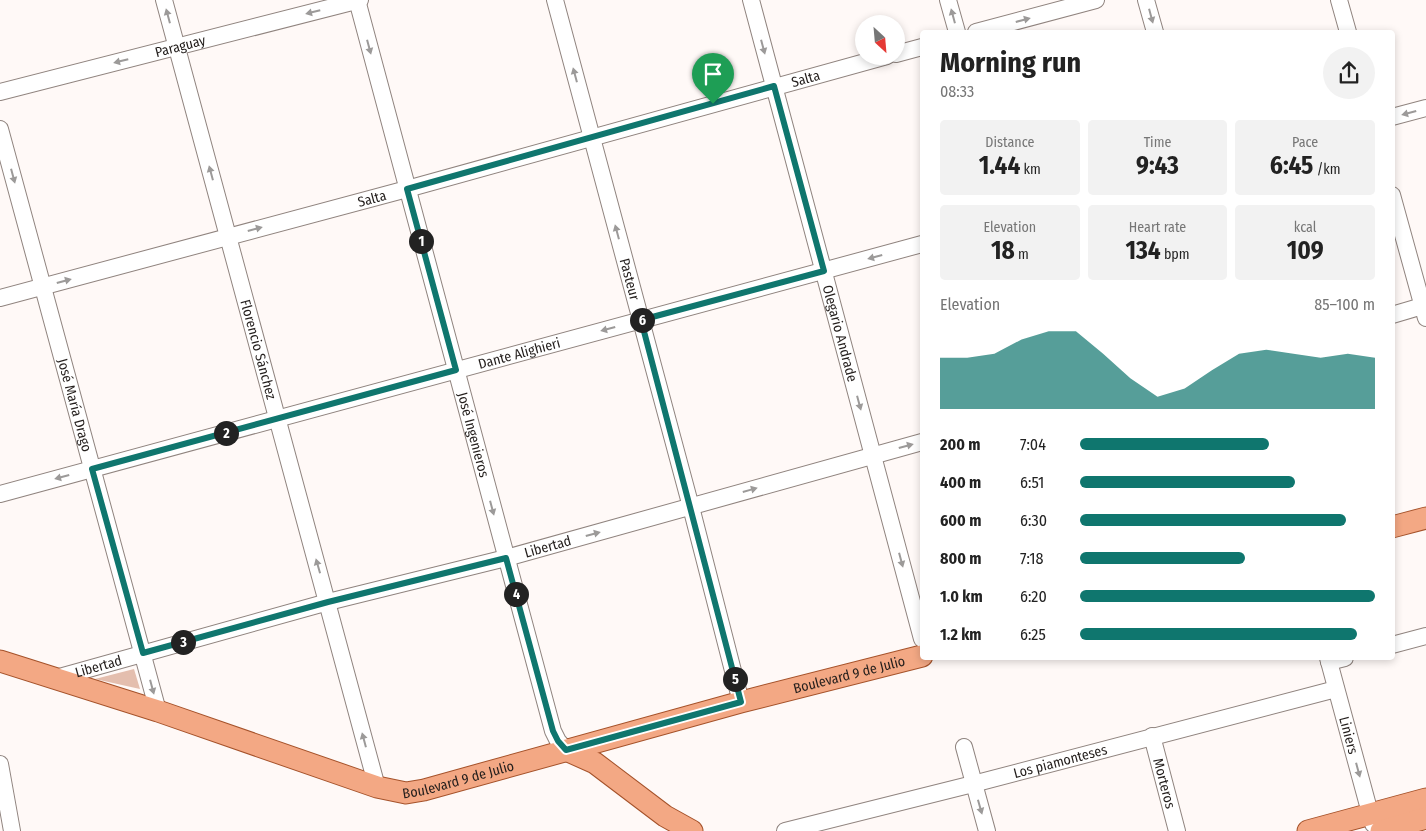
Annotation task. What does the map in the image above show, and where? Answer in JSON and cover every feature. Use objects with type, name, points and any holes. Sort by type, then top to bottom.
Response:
[{"type":"main road","points":[[1395,526],[1426,518]]},
{"type":"main road","name":"Boulevard 9 de Julio","points":[[0,661],[158,710],[377,787],[406,793],[424,790],[741,702],[920,657]]},
{"type":"main road","points":[[566,750],[595,763],[665,816],[692,831]]},
{"type":"main road","points":[[1375,825],[1426,799]]},
{"type":"main road","points":[[1308,831],[1426,818]]},
{"type":"street","name":"Florencio Sánchez","points":[[164,0],[377,787]]},
{"type":"street","name":"Paraguay","points":[[0,92],[358,0]]},
{"type":"street","name":"José Ingenieros","points":[[358,0],[553,731],[558,741],[566,750]]},
{"type":"street","name":"Pasteur","points":[[555,0],[691,507],[741,702]]},
{"type":"street","name":"Olegario Andrade","points":[[751,0],[920,631]]},
{"type":"street","points":[[948,0],[956,30]]},
{"type":"street","points":[[984,30],[1096,0]]},
{"type":"street","points":[[1146,0],[1154,30]]},
{"type":"street","points":[[1339,0],[1347,30]]},
{"type":"street","points":[[905,52],[920,48]]},
{"type":"street","name":"Salta","points":[[0,298],[407,189],[855,64]]},
{"type":"street","points":[[1395,116],[1426,108]]},
{"type":"street","name":"José María Drago","points":[[0,129],[158,710]]},
{"type":"street","points":[[1395,205],[1425,309],[1395,314]]},
{"type":"street","name":"Dante Alighieri","points":[[0,494],[920,245]]},
{"type":"street","name":"Libertad","points":[[56,678],[328,602],[506,558],[920,443]]},
{"type":"street","points":[[1395,644],[1426,636]]},
{"type":"street","name":"Liniers","points":[[1328,660],[1375,825]]},
{"type":"street","name":"Los piamonteses","points":[[785,831],[1336,689]]},
{"type":"street","name":"Morteros","points":[[1152,736],[1177,831]]},
{"type":"street","points":[[964,747],[987,831]]},
{"type":"street","points":[[0,764],[3,797],[12,831]]},
{"type":"shaded area","points":[[134,669],[140,689],[95,679]]},
{"type":"route","points":[[774,86],[824,271],[641,320],[741,702],[566,750],[558,741],[553,731],[506,558],[328,602],[143,653],[92,469],[456,370],[407,189],[713,104],[774,86]]}]
